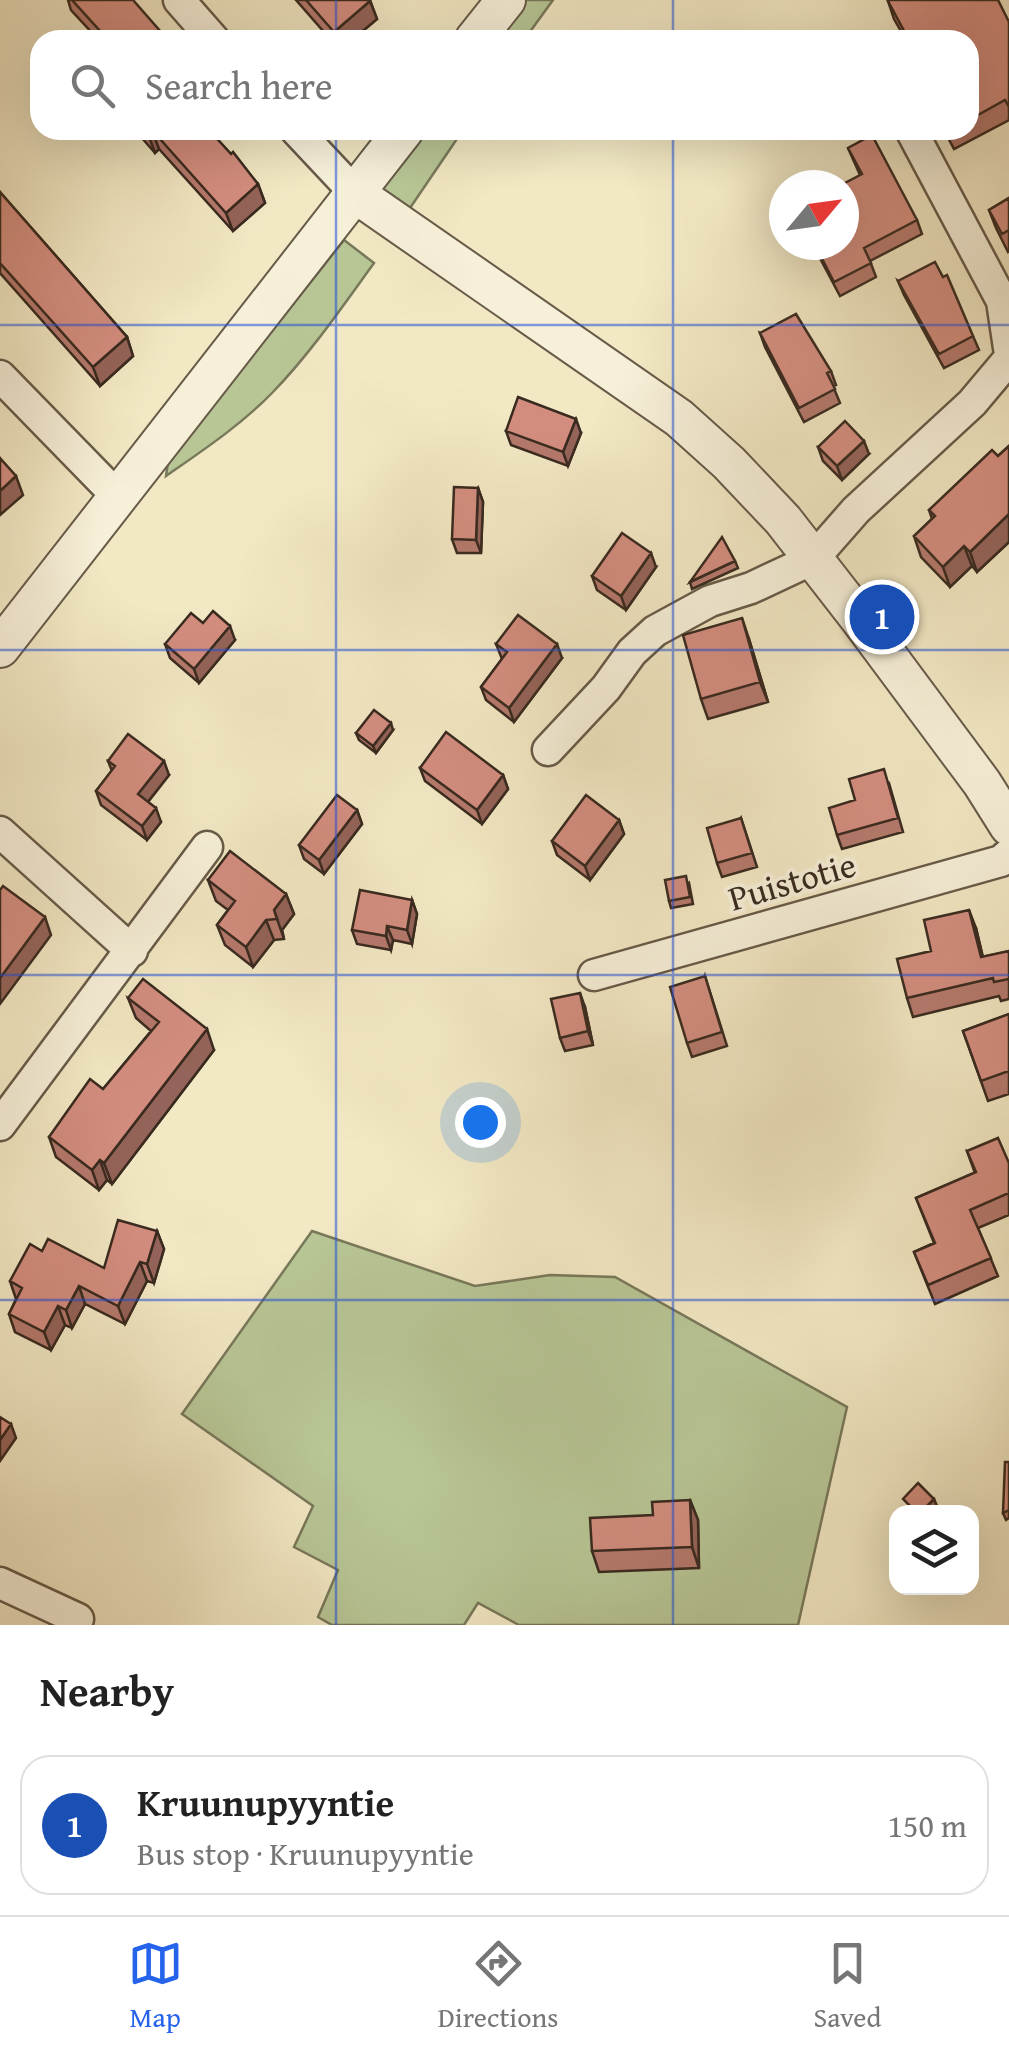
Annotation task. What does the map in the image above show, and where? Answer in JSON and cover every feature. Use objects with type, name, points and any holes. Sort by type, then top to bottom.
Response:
[{"type":"street","points":[[179,0],[205,30]]},
{"type":"street","points":[[482,30],[506,0]]},
{"type":"street","points":[[305,140],[356,194],[679,418],[730,463],[783,520],[982,783],[1009,826]]},
{"type":"street","points":[[0,648],[396,140]]},
{"type":"street","points":[[916,140],[1002,301],[1009,348]]},
{"type":"street","points":[[548,750],[606,688],[632,652],[655,631],[710,601],[751,588],[812,559],[856,510],[972,403],[1009,359]]},
{"type":"street","points":[[0,376],[117,496]]},
{"type":"street","points":[[0,832],[132,951]]},
{"type":"street","points":[[0,1125],[207,847]]},
{"type":"street","name":"Puistotie","points":[[594,976],[983,866],[1009,854]]},
{"type":"street","points":[[0,1583],[78,1619]]},
{"type":"green space","points":[[524,0],[553,0],[531,30],[501,30]]},
{"type":"green space","points":[[415,140],[456,140],[408,211],[377,190]]},
{"type":"green space","points":[[344,240],[374,263],[325,330],[260,405],[166,476],[168,462]]},
{"type":"green space","points":[[312,1231],[475,1286],[550,1275],[615,1277],[847,1407],[798,1625],[519,1625],[478,1603],[464,1625],[332,1625],[318,1617],[338,1570],[294,1547],[313,1506],[182,1414]]},
{"type":"building","points":[[72,0],[133,0],[159,30],[99,30]]},
{"type":"building","points":[[306,0],[370,0],[336,30]]},
{"type":"building","points":[[998,0],[1009,22],[1009,107],[1005,100],[979,114],[979,30],[904,30],[888,1]]},
{"type":"building","points":[[161,140],[218,140],[233,152],[258,184],[226,213]]},
{"type":"building","points":[[863,140],[875,140],[917,220],[864,248],[871,263],[834,282],[823,260],[859,260],[862,174],[848,148]]},
{"type":"building","points":[[0,192],[127,337],[93,367],[0,263]]},
{"type":"building","points":[[1009,198],[1009,230],[1002,234],[989,210]]},
{"type":"building","points":[[935,262],[943,277],[947,275],[973,336],[939,354],[898,281]]},
{"type":"building","points":[[796,314],[831,371],[827,373],[835,389],[799,408],[760,333]]},
{"type":"building","points":[[518,397],[576,419],[563,452],[506,431]]},
{"type":"building","points":[[845,421],[864,441],[837,466],[818,447]]},
{"type":"building","points":[[1009,446],[1009,514],[970,552],[964,546],[943,567],[914,536],[935,516],[929,510],[992,450],[998,456]]},
{"type":"building","points":[[0,458],[16,476],[0,491]]},
{"type":"building","points":[[454,487],[478,488],[476,540],[452,539]]},
{"type":"building","points":[[622,533],[651,553],[621,596],[592,576]]},
{"type":"building","points":[[722,537],[735,561],[690,582]]},
{"type":"building","points":[[213,611],[230,626],[194,669],[165,644],[191,613],[203,623]]},
{"type":"building","points":[[518,615],[557,644],[509,708],[481,687],[507,652],[496,644]]},
{"type":"building","points":[[742,618],[760,682],[701,699],[683,635]]},
{"type":"building","points":[[374,710],[391,723],[373,746],[356,733]]},
{"type":"building","points":[[446,732],[503,775],[477,810],[420,768]]},
{"type":"building","points":[[128,734],[164,761],[138,794],[156,808],[142,826],[96,791],[115,766],[108,761]]},
{"type":"building","points":[[884,769],[898,818],[837,835],[829,808],[855,800],[849,779]]},
{"type":"building","points":[[337,795],[357,810],[319,860],[299,845]]},
{"type":"building","points":[[586,795],[619,820],[585,866],[552,841]]},
{"type":"building","points":[[741,818],[752,853],[717,863],[707,828]]},
{"type":"building","points":[[230,851],[286,894],[274,910],[277,919],[266,920],[246,947],[217,925],[235,901],[208,880]]},
{"type":"building","points":[[686,876],[690,897],[669,901],[665,880]]},
{"type":"building","points":[[3,886],[45,917],[0,978],[0,890]]},
{"type":"building","points":[[360,890],[412,900],[407,930],[387,926],[386,936],[352,930]]},
{"type":"building","points":[[969,910],[981,957],[1009,951],[1009,979],[994,982],[993,978],[907,998],[897,959],[931,951],[924,920]]},
{"type":"building","points":[[705,976],[722,1032],[687,1043],[670,987]]},
{"type":"building","points":[[143,979],[207,1029],[104,1163],[100,1160],[92,1170],[49,1137],[90,1079],[103,1089],[159,1022],[128,998]]},
{"type":"building","points":[[580,993],[588,1031],[560,1038],[551,999]]},
{"type":"building","points":[[1009,1014],[1009,1071],[981,1081],[963,1031]]},
{"type":"building","points":[[998,1138],[1009,1163],[1009,1193],[970,1210],[991,1258],[928,1285],[914,1252],[935,1243],[916,1198],[976,1172],[967,1151]]},
{"type":"building","points":[[118,1220],[157,1231],[147,1264],[140,1262],[118,1306],[79,1286],[66,1310],[58,1306],[44,1332],[9,1314],[22,1288],[10,1281],[30,1244],[42,1251],[48,1239],[104,1268]]},
{"type":"building","points":[[0,1417],[11,1424],[0,1440]]},
{"type":"building","points":[[1005,1462],[1009,1462],[1009,1510],[1003,1513]]},
{"type":"building","points":[[918,1483],[934,1499],[928,1505],[909,1505],[903,1499]]},
{"type":"building","points":[[690,1500],[692,1547],[592,1551],[590,1518],[653,1515],[652,1502]]},
{"type":"place","name":"Kruunupyyntie","points":[[882,617]]}]
